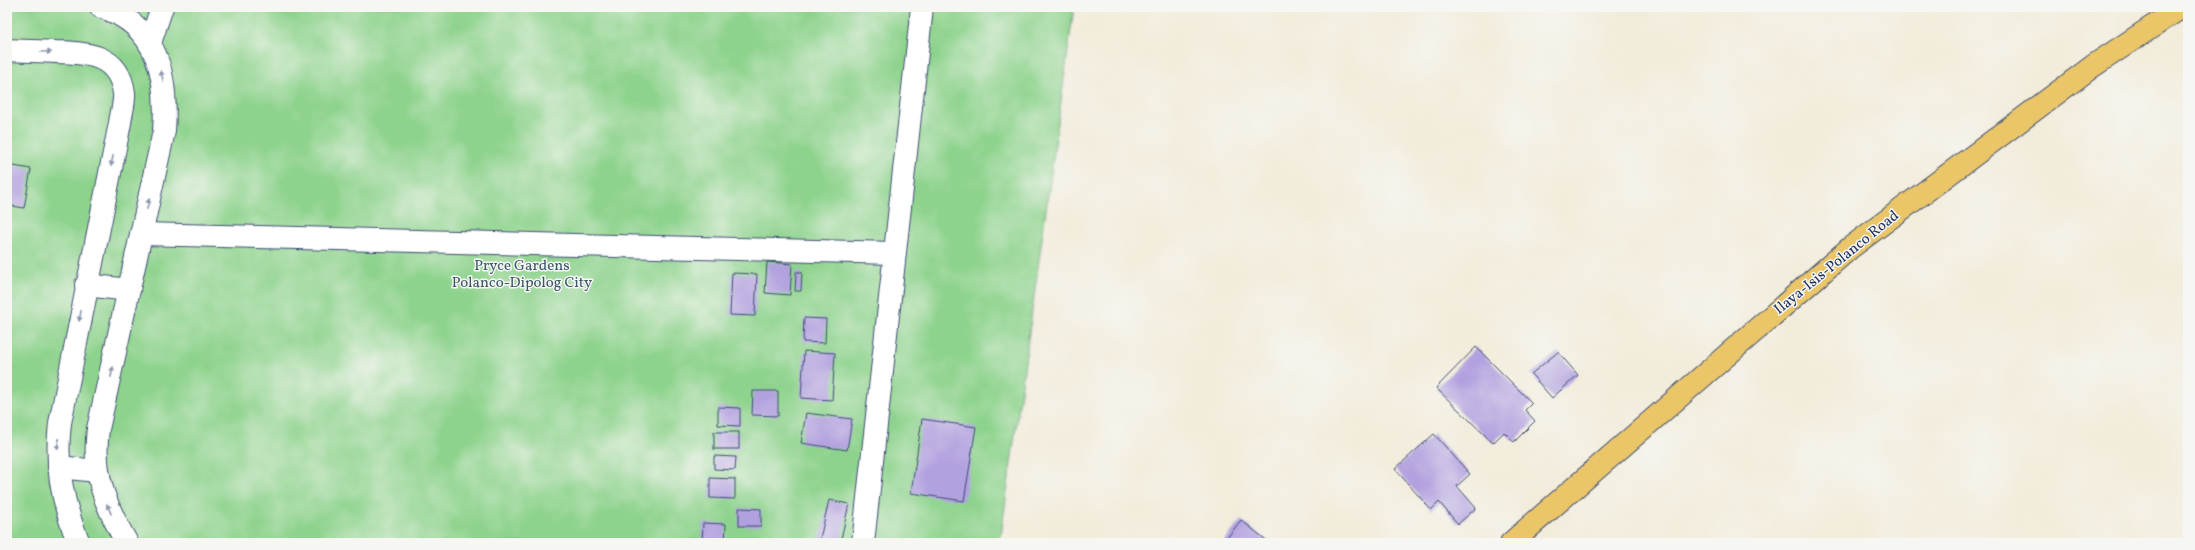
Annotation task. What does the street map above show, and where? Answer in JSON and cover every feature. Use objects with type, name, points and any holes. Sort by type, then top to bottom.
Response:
[{"type":"main road","name":"Ilaya-Isis-Polanco Road","points":[[1511,543],[1850,248],[2093,66],[2182,7]]},
{"type":"lane","points":[[101,7],[114,11],[126,19],[139,30],[150,43],[164,80],[166,104],[164,131],[98,429],[95,450],[97,471],[108,508],[127,543]]},
{"type":"lane","points":[[150,43],[162,7]]},
{"type":"lane","points":[[863,543],[922,7]]},
{"type":"lane","points":[[7,50],[85,53],[100,57],[113,66],[120,77],[124,94],[120,123],[63,398],[58,444],[59,467],[65,504],[79,543]]},
{"type":"lane","points":[[141,234],[894,253]]},
{"type":"lane","points":[[86,284],[130,290]]},
{"type":"lane","points":[[59,467],[97,471]]},
{"type":"green space","name":"Pryce Gardens Polanco-Dipolog City","points":[[7,7],[1074,7],[1000,543],[7,543]]},
{"type":"building","points":[[7,165],[31,169],[24,208],[7,205]]},
{"type":"building","points":[[767,262],[792,264],[790,295],[765,293]]},
{"type":"building","points":[[796,272],[802,272],[801,291],[795,291]]},
{"type":"building","points":[[732,273],[757,274],[755,316],[730,315]]},
{"type":"building","points":[[804,318],[826,319],[825,343],[803,342]]},
{"type":"building","points":[[1476,347],[1532,403],[1525,410],[1535,421],[1514,442],[1504,432],[1493,443],[1436,388]]},
{"type":"building","points":[[804,351],[835,353],[832,400],[801,398]]},
{"type":"building","points":[[1558,352],[1578,375],[1552,398],[1531,374]]},
{"type":"building","points":[[753,391],[778,391],[778,416],[752,415]]},
{"type":"building","points":[[718,407],[740,408],[740,426],[718,425]]},
{"type":"building","points":[[806,413],[852,419],[847,450],[801,443]]},
{"type":"building","points":[[922,419],[976,427],[964,501],[911,493]]},
{"type":"building","points":[[714,432],[739,432],[739,449],[714,449]]},
{"type":"building","points":[[1434,434],[1470,474],[1457,486],[1476,508],[1458,524],[1439,502],[1431,510],[1395,469]]},
{"type":"building","points":[[714,456],[736,457],[735,470],[714,469]]},
{"type":"building","points":[[710,478],[735,479],[735,499],[710,498]]},
{"type":"building","points":[[829,500],[849,504],[840,543],[819,543]]},
{"type":"building","points":[[739,508],[761,509],[761,526],[739,526]]},
{"type":"building","points":[[1241,520],[1270,543],[1223,543]]},
{"type":"building","points":[[703,523],[726,524],[725,543],[702,543]]}]
